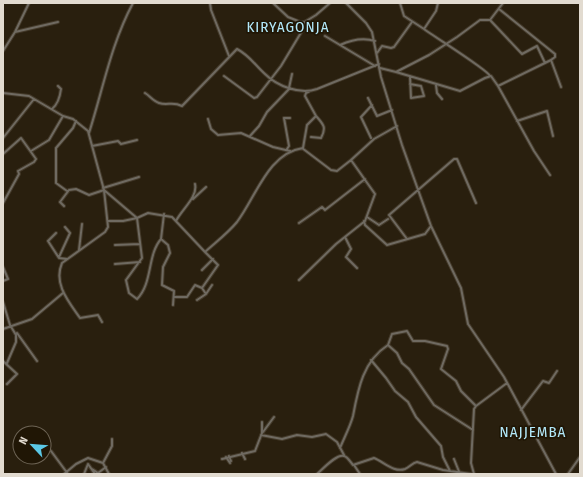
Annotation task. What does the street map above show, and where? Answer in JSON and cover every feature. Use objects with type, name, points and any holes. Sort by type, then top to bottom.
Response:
[{"type":"street","points":[[3,50],[16,32],[29,3]]},
{"type":"street","points":[[102,322],[98,315],[80,318],[63,293],[60,268],[62,263],[105,232],[108,227],[103,189],[89,133],[98,108],[109,60],[133,3]]},
{"type":"street","points":[[210,3],[211,10],[229,56]]},
{"type":"street","points":[[273,3],[288,18],[303,22],[316,15],[330,3]]},
{"type":"street","points":[[400,3],[403,15],[486,70],[498,86],[534,151],[550,175]]},
{"type":"street","points":[[424,29],[436,11],[438,3]]},
{"type":"street","points":[[490,20],[503,3]]},
{"type":"street","points":[[349,4],[366,22],[374,42],[392,110],[418,190],[431,226],[461,288],[468,324],[507,383],[556,474]]},
{"type":"street","points":[[498,86],[555,57],[555,54],[542,42],[538,42],[499,9]]},
{"type":"street","points":[[396,72],[446,44],[480,20],[490,20],[522,54],[537,46],[545,63]]},
{"type":"street","points":[[16,32],[58,22]]},
{"type":"street","points":[[224,76],[255,98],[272,79],[305,26],[303,22]]},
{"type":"street","points":[[377,53],[382,46],[391,48],[394,47],[412,22]]},
{"type":"street","points":[[325,36],[375,66]]},
{"type":"street","points":[[339,45],[350,40],[365,38],[374,42]]},
{"type":"street","points":[[145,93],[157,102],[168,104],[175,103],[182,106],[229,56],[238,49],[252,59],[272,79],[290,88],[310,91]]},
{"type":"street","points":[[551,60],[561,88]]},
{"type":"street","points":[[310,137],[321,138],[325,130],[324,125],[316,116],[305,96],[306,93],[379,64]]},
{"type":"street","points":[[380,68],[436,85],[462,90],[490,76]]},
{"type":"street","points":[[250,136],[259,126],[267,112],[290,88],[292,74]]},
{"type":"street","points":[[410,76],[410,84],[411,98],[424,96],[421,86],[410,84]]},
{"type":"street","points":[[436,85],[437,93],[442,99]]},
{"type":"street","points":[[52,109],[57,103],[60,95],[61,90],[58,86]]},
{"type":"street","points":[[3,93],[26,96],[34,99],[63,116],[76,121],[89,133]]},
{"type":"street","points":[[368,98],[377,116],[392,110]]},
{"type":"street","points":[[3,138],[34,99]]},
{"type":"street","points":[[371,138],[360,117],[372,105]]},
{"type":"street","points":[[517,121],[547,111],[553,136]]},
{"type":"street","points":[[31,151],[49,140],[63,116]]},
{"type":"street","points":[[302,148],[307,125],[316,116]]},
{"type":"street","points":[[286,149],[289,149],[289,146],[284,118],[290,118]]},
{"type":"street","points":[[208,119],[211,128],[218,135],[237,133],[250,136],[273,147],[290,151]]},
{"type":"street","points":[[67,191],[56,183],[57,163],[55,153],[56,148],[73,128],[76,121]]},
{"type":"street","points":[[302,148],[331,170],[338,171],[374,139],[397,126]]},
{"type":"street","points":[[3,154],[21,138],[31,151],[36,161],[18,170],[19,174],[3,203]]},
{"type":"street","points":[[92,146],[118,141],[121,144],[137,140]]},
{"type":"street","points":[[205,252],[233,227],[252,199],[267,172],[290,151],[302,148]]},
{"type":"street","points":[[407,239],[389,215],[456,159],[476,203]]},
{"type":"street","points":[[299,280],[345,237],[364,222],[367,217],[376,196],[351,160]]},
{"type":"street","points":[[64,206],[60,202],[67,191],[76,189],[88,195],[139,177]]},
{"type":"street","points":[[299,223],[317,209],[322,207],[325,210],[365,179]]},
{"type":"street","points":[[176,221],[192,199],[196,188],[195,184]]},
{"type":"street","points":[[192,199],[194,199],[206,187]]},
{"type":"street","points":[[103,189],[137,218],[142,258],[126,280],[129,293],[137,299],[150,273],[155,247],[161,239],[164,214]]},
{"type":"street","points":[[108,221],[123,221],[137,218],[148,213],[164,214],[172,217],[218,265],[202,288]]},
{"type":"street","points":[[367,217],[379,225],[388,219]]},
{"type":"street","points":[[364,222],[365,225],[386,245],[426,234],[431,226]]},
{"type":"street","points":[[78,250],[82,224]]},
{"type":"street","points":[[60,258],[70,233],[65,227]]},
{"type":"street","points":[[56,233],[48,241],[60,258],[68,259]]},
{"type":"street","points":[[345,237],[351,249],[347,258],[357,268]]},
{"type":"street","points":[[161,239],[168,245],[170,254],[163,266],[162,285],[174,291],[173,305]]},
{"type":"street","points":[[115,245],[140,244]]},
{"type":"street","points":[[202,270],[213,259]]},
{"type":"street","points":[[115,264],[140,262]]},
{"type":"street","points":[[3,267],[8,278],[8,280],[3,281]]},
{"type":"street","points":[[174,297],[187,297],[195,285],[202,288],[206,294]]},
{"type":"street","points":[[197,300],[206,294],[212,285]]},
{"type":"street","points":[[3,329],[32,319],[63,293]]},
{"type":"street","points":[[3,302],[10,326],[37,361]]},
{"type":"street","points":[[340,448],[353,415],[356,397],[371,360],[388,345],[392,334],[407,331],[413,341],[425,340],[448,346],[441,369],[456,381],[462,392],[476,406]]},
{"type":"street","points":[[7,363],[16,342],[16,332]]},
{"type":"street","points":[[388,345],[398,353],[402,363],[409,369],[420,387],[436,408],[473,430]]},
{"type":"street","points":[[371,360],[395,391],[408,402],[416,418],[442,446],[443,457],[450,471]]},
{"type":"street","points":[[3,361],[7,363],[17,375],[7,384]]},
{"type":"street","points":[[521,410],[544,381],[549,383],[557,371]]},
{"type":"street","points":[[354,465],[374,458],[397,469],[404,469],[417,462],[441,470],[473,474],[471,464],[473,412],[476,406],[507,383]]},
{"type":"street","points":[[222,459],[227,456],[255,451],[262,434],[274,417]]},
{"type":"street","points":[[262,422],[262,434]]},
{"type":"street","points":[[262,434],[282,439],[297,435],[312,437],[326,434],[333,438],[344,455],[354,465],[360,474]]},
{"type":"street","points":[[103,463],[112,446],[112,439]]},
{"type":"street","points":[[52,452],[67,473]]},
{"type":"street","points":[[242,453],[245,459]]},
{"type":"street","points":[[317,474],[336,458],[344,455]]},
{"type":"street","points":[[227,456],[230,462]]},
{"type":"street","points":[[568,474],[580,457]]},
{"type":"street","points":[[64,474],[76,464],[88,458],[103,463],[109,474]]},
{"type":"street","points":[[454,459],[459,473]]},
{"type":"street","points":[[84,474],[86,464],[98,473],[106,467]]},
{"type":"street","points":[[92,469],[95,474]]},
{"type":"district","name":"KIRYAGONJA","points":[[288,27]]},
{"type":"district","name":"NAJJEMBA","points":[[533,432]]}]
